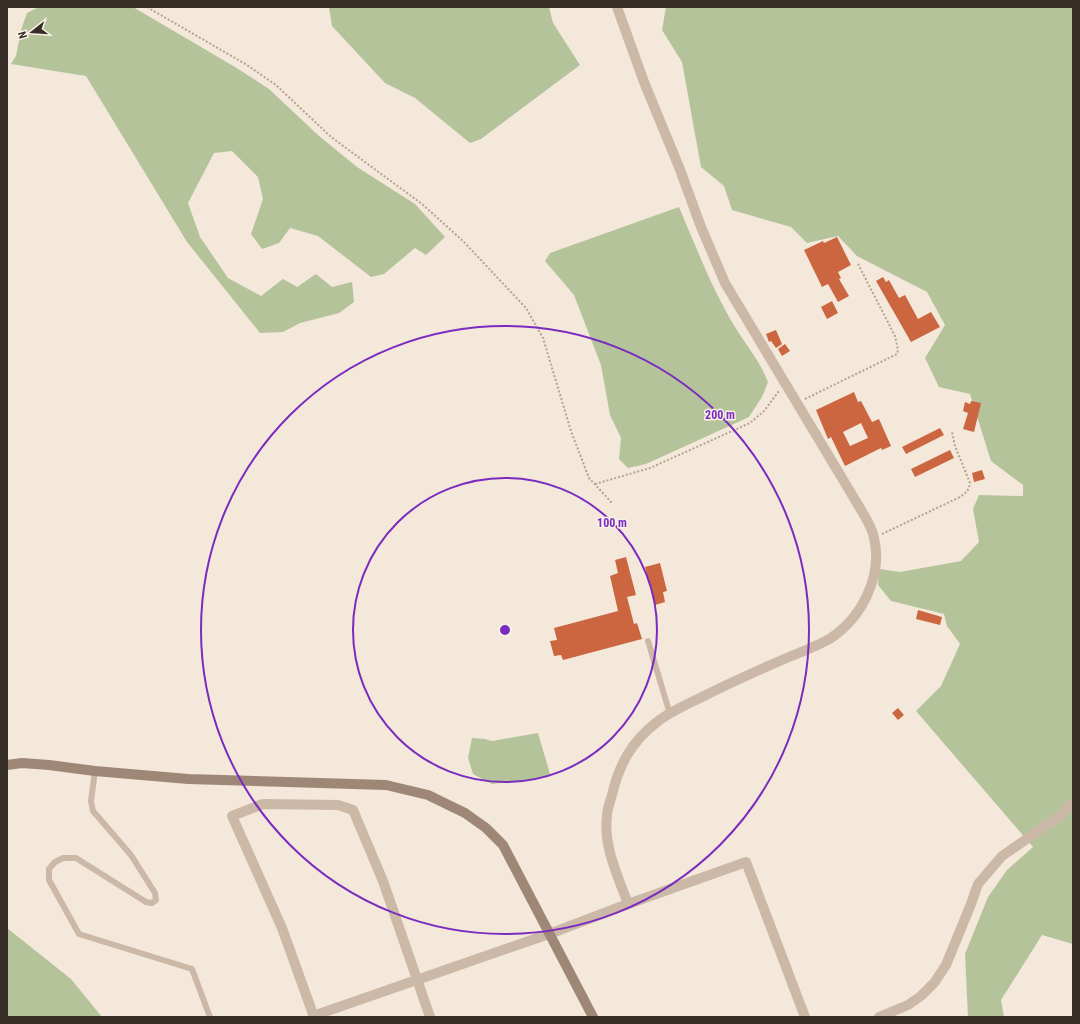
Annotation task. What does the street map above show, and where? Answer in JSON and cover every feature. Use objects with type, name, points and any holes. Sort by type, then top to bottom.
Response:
[{"type":"street","points":[[617,7],[644,82],[725,283],[869,523],[874,538],[876,557],[873,576],[866,598],[846,626],[830,638],[732,682],[680,708],[651,727],[628,752],[616,777],[607,816],[607,836],[611,856],[628,904]]},
{"type":"street","points":[[7,765],[22,763],[49,765],[95,771],[188,779],[386,785],[428,795],[464,813],[486,828],[504,846],[593,1017]]},
{"type":"street","points":[[879,1017],[908,1005],[921,996],[934,983],[946,965],[978,884],[1002,856],[1057,818],[1073,803]]},
{"type":"street","points":[[430,1017],[418,980],[383,881],[353,810],[338,805],[263,804],[232,816],[282,928],[313,1017],[418,980],[549,934],[746,862],[805,1017]]},
{"type":"lane","points":[[648,641],[670,714]]},
{"type":"lane","points":[[95,771],[91,801],[93,811],[131,855],[155,893],[156,900],[152,903],[146,902],[76,858],[63,858],[55,862],[49,869],[49,880],[79,934],[192,969],[210,1017]]},
{"type":"path","points":[[147,7],[247,65],[276,85],[331,137],[422,204],[462,241],[526,308],[544,338],[571,431],[589,478],[612,503]]},
{"type":"path","points":[[797,403],[897,354],[898,344],[895,336],[858,264]]},
{"type":"path","points":[[595,484],[650,468],[750,423],[764,410],[785,383]]},
{"type":"path","points":[[874,538],[958,498],[969,489],[970,483],[952,432]]},
{"type":"green space","points":[[39,7],[133,7],[235,67],[269,89],[319,136],[357,167],[415,204],[445,237],[426,255],[415,248],[384,274],[371,277],[318,236],[290,228],[279,243],[262,249],[251,234],[263,199],[258,177],[232,151],[214,153],[188,203],[200,237],[228,278],[261,296],[283,279],[297,287],[316,274],[332,287],[352,282],[354,302],[339,313],[300,323],[283,332],[260,333],[187,242],[86,76],[11,64],[16,56],[21,30],[27,13]]},
{"type":"green space","points":[[329,7],[549,7],[553,23],[580,65],[481,139],[470,143],[415,98],[385,83],[332,26]]},
{"type":"green space","points":[[666,7],[1073,7],[1073,944],[1042,935],[1001,1000],[1004,1017],[968,1017],[965,954],[988,897],[1007,870],[1033,847],[916,711],[941,686],[960,644],[947,626],[944,614],[891,601],[878,585],[879,569],[900,572],[961,561],[979,542],[973,509],[979,495],[1023,496],[1023,485],[991,461],[970,394],[939,387],[925,358],[945,325],[927,292],[857,256],[838,236],[807,243],[791,227],[732,210],[724,186],[701,167],[682,62],[662,30]]},
{"type":"green space","points":[[679,207],[719,298],[735,327],[753,353],[768,382],[762,397],[749,417],[646,464],[628,468],[619,459],[621,438],[610,415],[601,365],[574,295],[545,261],[550,253]]},
{"type":"green space","points":[[538,733],[550,774],[540,778],[492,784],[473,774],[468,758],[472,738],[492,741]]},
{"type":"green space","points":[[7,928],[71,979],[102,1017],[7,1017]]},
{"type":"building","points":[[837,237],[851,265],[838,272],[841,278],[839,279],[849,296],[838,302],[828,284],[822,287],[804,250],[823,241],[824,243]]},
{"type":"building","points":[[883,277],[886,282],[889,280],[899,298],[905,295],[918,319],[931,312],[940,327],[911,342],[876,281]]},
{"type":"building","points":[[832,301],[838,313],[827,319],[821,307]]},
{"type":"building","points":[[776,330],[782,344],[776,348],[771,341],[769,342],[766,334]]},
{"type":"building","points":[[785,344],[790,351],[782,356],[778,349]]},
{"type":"building","points":[[854,392],[858,402],[861,401],[872,422],[879,419],[891,446],[882,450],[881,448],[845,466],[831,437],[828,439],[816,410]],"holes":[[[861,423],[868,438],[850,446],[843,432]]]},
{"type":"building","points":[[971,401],[981,403],[974,432],[963,429],[968,413],[963,411],[965,402],[970,404]]},
{"type":"building","points":[[940,428],[944,435],[906,454],[902,447]]},
{"type":"building","points":[[950,450],[954,458],[915,477],[911,469]]},
{"type":"building","points":[[982,470],[985,479],[974,482],[972,473]]},
{"type":"building","points":[[626,557],[636,595],[627,597],[634,624],[637,623],[642,639],[563,660],[561,655],[554,656],[550,641],[557,640],[554,628],[618,611],[610,576],[618,573],[615,560]]},
{"type":"building","points":[[660,563],[667,591],[663,592],[665,602],[655,605],[645,567]]},
{"type":"building","points":[[918,610],[942,617],[940,625],[916,619]]},
{"type":"building","points":[[898,708],[904,715],[898,720],[892,713]]}]
